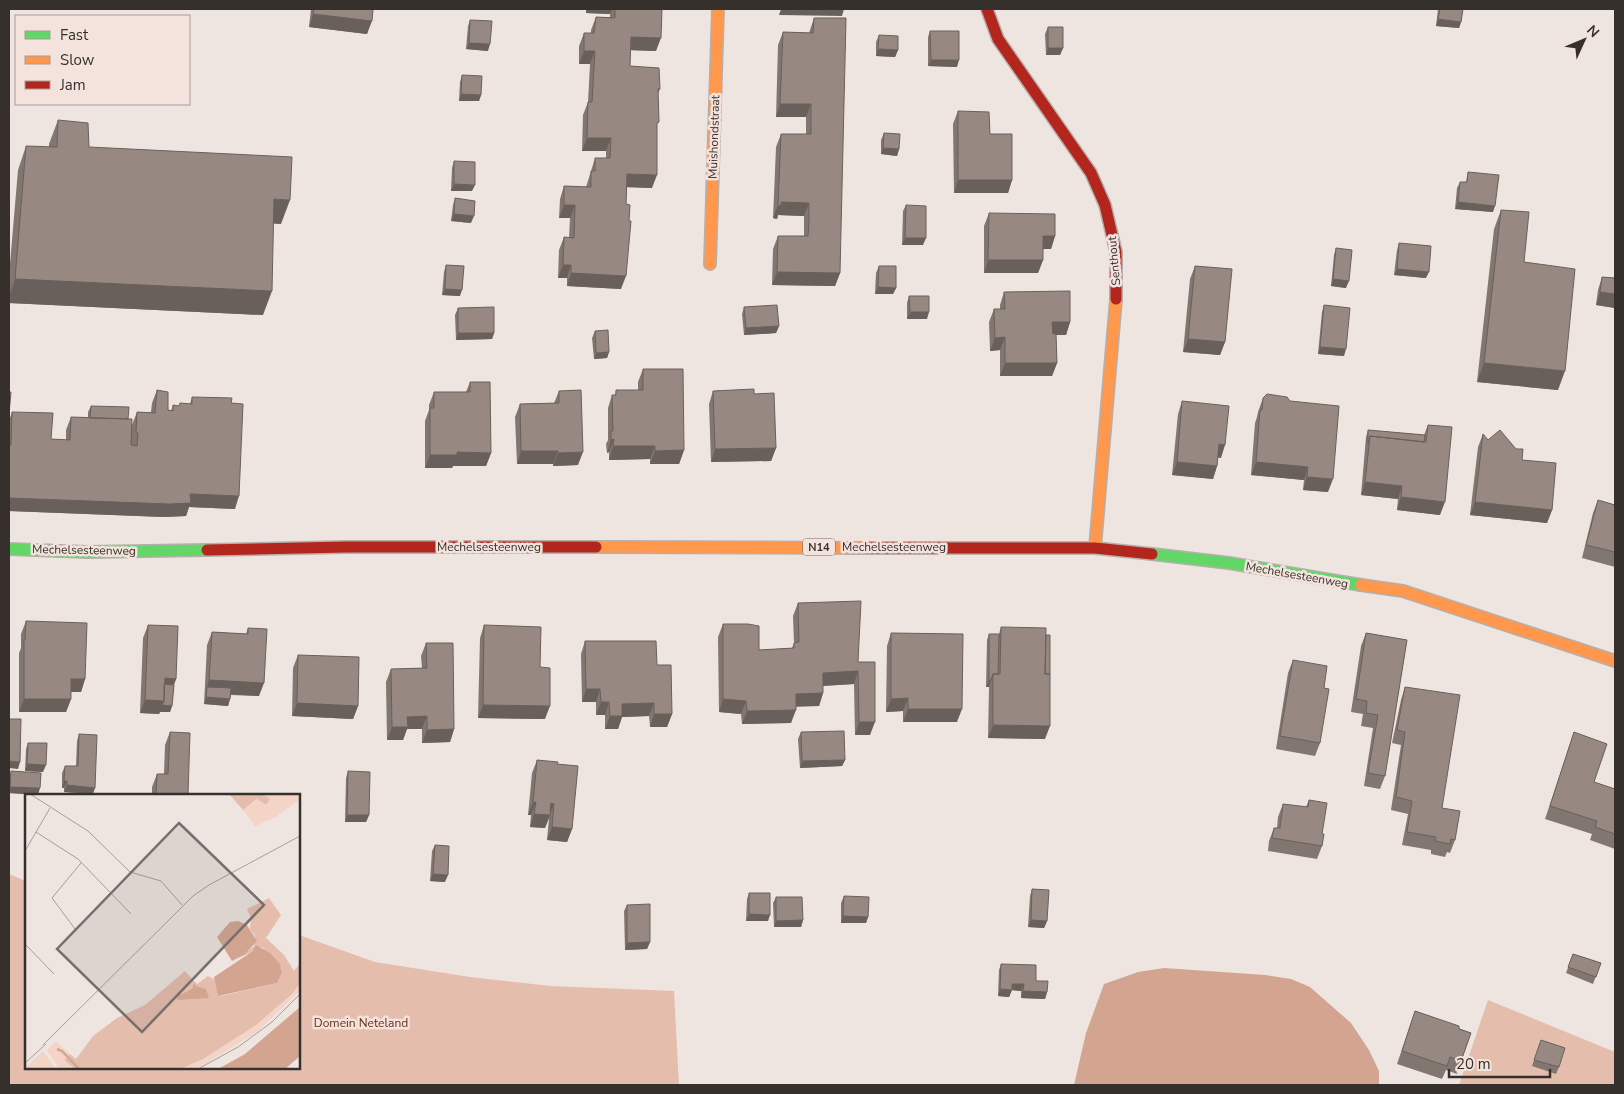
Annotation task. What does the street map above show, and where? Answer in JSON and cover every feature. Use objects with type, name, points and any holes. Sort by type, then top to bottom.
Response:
[{"type":"main road","name":"Muishondstraat","points":[[710,264],[718,9]]},
{"type":"main road","name":"Senthout","points":[[987,9],[998,39],[1091,173],[1105,205],[1116,252],[1117,289],[1095,548]]},
{"type":"main road","name":"Mechelsesteenweg","points":[[9,548],[87,552],[346,547],[1095,548],[1229,563],[1328,581],[1403,591],[1615,661]]},
{"type":"green space","name":"Domein Neteland","points":[[9,874],[25,881],[25,1069],[300,1069],[300,935],[375,962],[470,977],[550,986],[674,991],[679,1085],[9,1085]]},
{"type":"green space","points":[[1488,1000],[1615,1052],[1615,1085],[1459,1085]]},
{"type":"shaded area","points":[[1164,968],[1265,975],[1291,979],[1310,987],[1351,1023],[1369,1050],[1379,1071],[1379,1085],[1074,1085],[1086,1033],[1104,984],[1138,972]]},
{"type":"building","points":[[314,9],[373,9],[372,21],[313,14]]},
{"type":"building","points":[[615,9],[662,9],[661,38],[631,37],[630,66],[659,68],[657,175],[627,174],[626,204],[630,205],[629,221],[631,221],[626,276],[571,273],[571,265],[563,265],[564,237],[574,238],[575,205],[564,205],[564,186],[591,187],[591,171],[595,171],[595,158],[610,158],[611,138],[587,138],[588,102],[592,102],[595,51],[584,51],[584,33],[594,33],[596,17],[615,18]]},
{"type":"building","points":[[1440,9],[1463,9],[1461,22],[1438,19]]},
{"type":"building","points":[[814,18],[846,18],[840,273],[777,272],[778,236],[808,236],[809,222],[809,203],[781,202],[781,206],[778,205],[781,134],[811,134],[811,104],[780,104],[783,32],[813,33]]},
{"type":"building","points":[[470,20],[492,21],[490,44],[469,43]]},
{"type":"building","points":[[1048,27],[1063,27],[1063,48],[1048,48]]},
{"type":"building","points":[[930,31],[959,31],[959,60],[931,60]]},
{"type":"building","points":[[879,35],[898,36],[898,50],[878,49]]},
{"type":"building","points":[[462,75],[482,76],[481,95],[461,94]]},
{"type":"building","points":[[958,111],[989,112],[990,134],[1012,134],[1012,180],[958,180]]},
{"type":"building","points":[[58,120],[88,123],[89,147],[292,157],[290,200],[274,199],[272,291],[15,279],[26,146],[57,147]]},
{"type":"building","points":[[884,133],[900,134],[899,149],[883,148]]},
{"type":"building","points":[[454,161],[475,162],[475,185],[454,184]]},
{"type":"building","points":[[1468,172],[1499,175],[1495,206],[1458,202],[1460,182],[1467,182]]},
{"type":"building","points":[[455,198],[475,201],[474,216],[454,214]]},
{"type":"building","points":[[906,205],[926,206],[926,238],[905,238]]},
{"type":"building","points":[[1501,210],[1529,212],[1524,262],[1575,269],[1565,371],[1484,363]]},
{"type":"building","points":[[989,213],[1055,214],[1055,236],[1043,236],[1043,260],[988,260]]},
{"type":"building","points":[[1399,243],[1431,246],[1429,272],[1397,269]]},
{"type":"building","points":[[1336,248],[1352,250],[1349,281],[1333,279]]},
{"type":"building","points":[[446,265],[464,266],[462,290],[445,289]]},
{"type":"building","points":[[879,266],[896,266],[896,288],[878,287]]},
{"type":"building","points":[[1195,266],[1232,269],[1225,342],[1188,339]]},
{"type":"building","points":[[1602,277],[1615,278],[1615,294],[1600,292]]},
{"type":"building","points":[[1070,291],[1070,322],[1052,322],[1053,334],[1056,334],[1057,363],[1005,363],[1005,337],[995,338],[994,309],[1005,309],[1004,292]]},
{"type":"building","points":[[909,296],[929,296],[929,312],[910,312]]},
{"type":"building","points":[[777,305],[779,326],[746,328],[744,307]]},
{"type":"building","points":[[1324,305],[1350,308],[1346,349],[1320,347]]},
{"type":"building","points":[[494,307],[494,333],[458,333],[458,308]]},
{"type":"building","points":[[608,330],[609,352],[596,353],[595,331]]},
{"type":"building","points":[[643,369],[683,369],[684,450],[655,451],[655,446],[613,446],[614,439],[611,440],[611,431],[613,431],[612,395],[616,395],[616,390],[643,390]]},
{"type":"building","points":[[470,382],[490,382],[491,453],[457,452],[457,455],[430,455],[430,408],[434,408],[434,392],[470,392]]},
{"type":"building","points":[[754,389],[754,394],[774,393],[776,448],[715,449],[713,391]]},
{"type":"building","points":[[157,390],[168,392],[168,410],[173,411],[173,405],[179,406],[180,403],[192,404],[192,397],[232,398],[231,403],[243,404],[239,496],[190,494],[191,503],[169,504],[9,498],[9,444],[11,445],[12,412],[53,413],[51,439],[70,440],[71,417],[132,419],[131,445],[137,446],[137,412],[155,413]]},
{"type":"building","points":[[581,390],[583,452],[521,451],[520,404],[559,403],[559,391]]},
{"type":"building","points":[[9,392],[11,392],[9,414]]},
{"type":"building","points":[[1267,394],[1287,397],[1290,401],[1339,406],[1333,479],[1307,477],[1308,467],[1256,462],[1260,410],[1262,410],[1263,398]]},
{"type":"building","points":[[1182,401],[1229,406],[1225,445],[1219,444],[1217,466],[1177,462]]},
{"type":"building","points":[[91,406],[129,407],[128,419],[90,418]]},
{"type":"building","points":[[1428,425],[1452,427],[1445,502],[1401,497],[1402,486],[1365,482],[1370,436],[1426,442]]},
{"type":"building","points":[[1368,430],[1425,435],[1424,442],[1370,436],[1368,443]]},
{"type":"building","points":[[1500,430],[1516,449],[1523,449],[1522,460],[1556,463],[1552,510],[1475,502],[1483,434],[1488,440]]},
{"type":"building","points":[[1598,500],[1615,505],[1615,552],[1586,545]]},
{"type":"building","points":[[861,601],[858,662],[875,662],[875,722],[859,722],[858,671],[823,673],[823,693],[796,694],[796,710],[747,711],[746,701],[723,699],[723,624],[759,626],[759,650],[794,648],[794,643],[799,642],[798,603]]},
{"type":"building","points":[[26,621],[87,623],[85,679],[71,679],[71,699],[24,699],[24,640]]},
{"type":"building","points":[[148,625],[178,626],[176,679],[165,678],[164,701],[145,700]]},
{"type":"building","points":[[484,625],[541,627],[540,667],[550,668],[550,706],[483,705]]},
{"type":"building","points":[[1001,627],[1046,628],[1045,674],[1050,674],[1050,726],[993,725],[993,674],[1000,674]]},
{"type":"building","points":[[248,628],[267,629],[264,683],[209,680],[212,632],[248,634]]},
{"type":"building","points":[[891,633],[963,634],[962,709],[908,709],[908,698],[891,699]]},
{"type":"building","points":[[1366,633],[1407,640],[1385,776],[1368,773],[1378,715],[1366,713],[1367,701],[1356,699]]},
{"type":"building","points":[[989,634],[999,634],[998,674],[993,674],[991,680],[989,680]]},
{"type":"building","points":[[1046,635],[1050,635],[1050,674],[1045,674]]},
{"type":"building","points":[[585,641],[656,641],[657,665],[671,665],[672,714],[654,714],[654,703],[622,704],[622,716],[610,716],[609,702],[601,702],[600,689],[586,689]]},
{"type":"building","points":[[426,643],[453,643],[454,729],[427,730],[427,716],[407,717],[408,727],[392,727],[391,669],[427,668]]},
{"type":"building","points":[[298,655],[359,657],[358,706],[297,703]]},
{"type":"building","points":[[1293,660],[1327,666],[1324,688],[1329,689],[1320,743],[1280,736]]},
{"type":"building","points":[[164,684],[174,685],[172,706],[162,705],[164,701]]},
{"type":"building","points":[[207,687],[231,688],[230,699],[206,697]]},
{"type":"building","points":[[1405,687],[1460,695],[1442,808],[1460,811],[1455,840],[1451,839],[1450,844],[1435,841],[1436,837],[1407,832],[1412,801],[1396,797],[1405,732],[1397,730]]},
{"type":"building","points":[[9,719],[21,719],[20,762],[9,761]]},
{"type":"building","points":[[844,731],[845,760],[802,761],[801,732]]},
{"type":"building","points":[[170,732],[190,733],[188,794],[156,794],[157,774],[168,774]]},
{"type":"building","points":[[1574,732],[1607,744],[1594,782],[1615,789],[1615,834],[1595,827],[1597,821],[1550,806]]},
{"type":"building","points":[[79,734],[97,735],[95,788],[67,785],[67,781],[64,781],[65,766],[78,766]]},
{"type":"building","points":[[28,743],[47,743],[46,765],[27,764]]},
{"type":"building","points":[[537,760],[578,766],[572,829],[552,827],[554,804],[551,803],[550,815],[534,814],[536,802],[533,802]]},
{"type":"building","points":[[11,771],[41,773],[40,788],[10,787]]},
{"type":"building","points":[[348,771],[370,772],[369,815],[347,815]]},
{"type":"building","points":[[1309,800],[1327,803],[1322,846],[1272,838],[1274,828],[1280,828],[1283,804],[1308,807]]},
{"type":"building","points":[[435,845],[449,846],[448,875],[433,874]]},
{"type":"building","points":[[1032,889],[1049,890],[1047,921],[1031,920]]},
{"type":"building","points":[[749,893],[770,893],[770,915],[749,914]]},
{"type":"building","points":[[844,896],[869,897],[868,917],[843,916]]},
{"type":"building","points":[[776,897],[802,897],[803,920],[776,921]]},
{"type":"building","points":[[650,904],[650,942],[627,943],[627,905]]},
{"type":"building","points":[[1573,954],[1601,963],[1596,977],[1568,967]]},
{"type":"building","points":[[1001,964],[1036,965],[1036,981],[1048,981],[1047,992],[1023,991],[1024,984],[1012,984],[1012,990],[1000,989]]},
{"type":"building","points":[[1415,1011],[1459,1026],[1459,1029],[1471,1033],[1461,1061],[1450,1057],[1447,1066],[1402,1051]]},
{"type":"building","points":[[1541,1040],[1565,1048],[1559,1067],[1534,1060]]},
{"type":"traffic: fast","points":[[9,549],[87,552],[207,550]]},
{"type":"traffic: fast","points":[[1152,554],[1229,563],[1361,585]]},
{"type":"traffic: slow","points":[[710,264],[718,9]]},
{"type":"traffic: slow","points":[[1095,548],[1116,299]]},
{"type":"traffic: slow","points":[[596,547],[866,548]]},
{"type":"traffic: slow","points":[[1361,585],[1403,591],[1615,661]]},
{"type":"traffic: jam","points":[[987,9],[998,39],[1091,173],[1105,205],[1116,252],[1116,299]]},
{"type":"traffic: jam","points":[[207,550],[346,547],[596,547]]},
{"type":"traffic: jam","points":[[866,548],[1095,548],[1152,554]]}]
